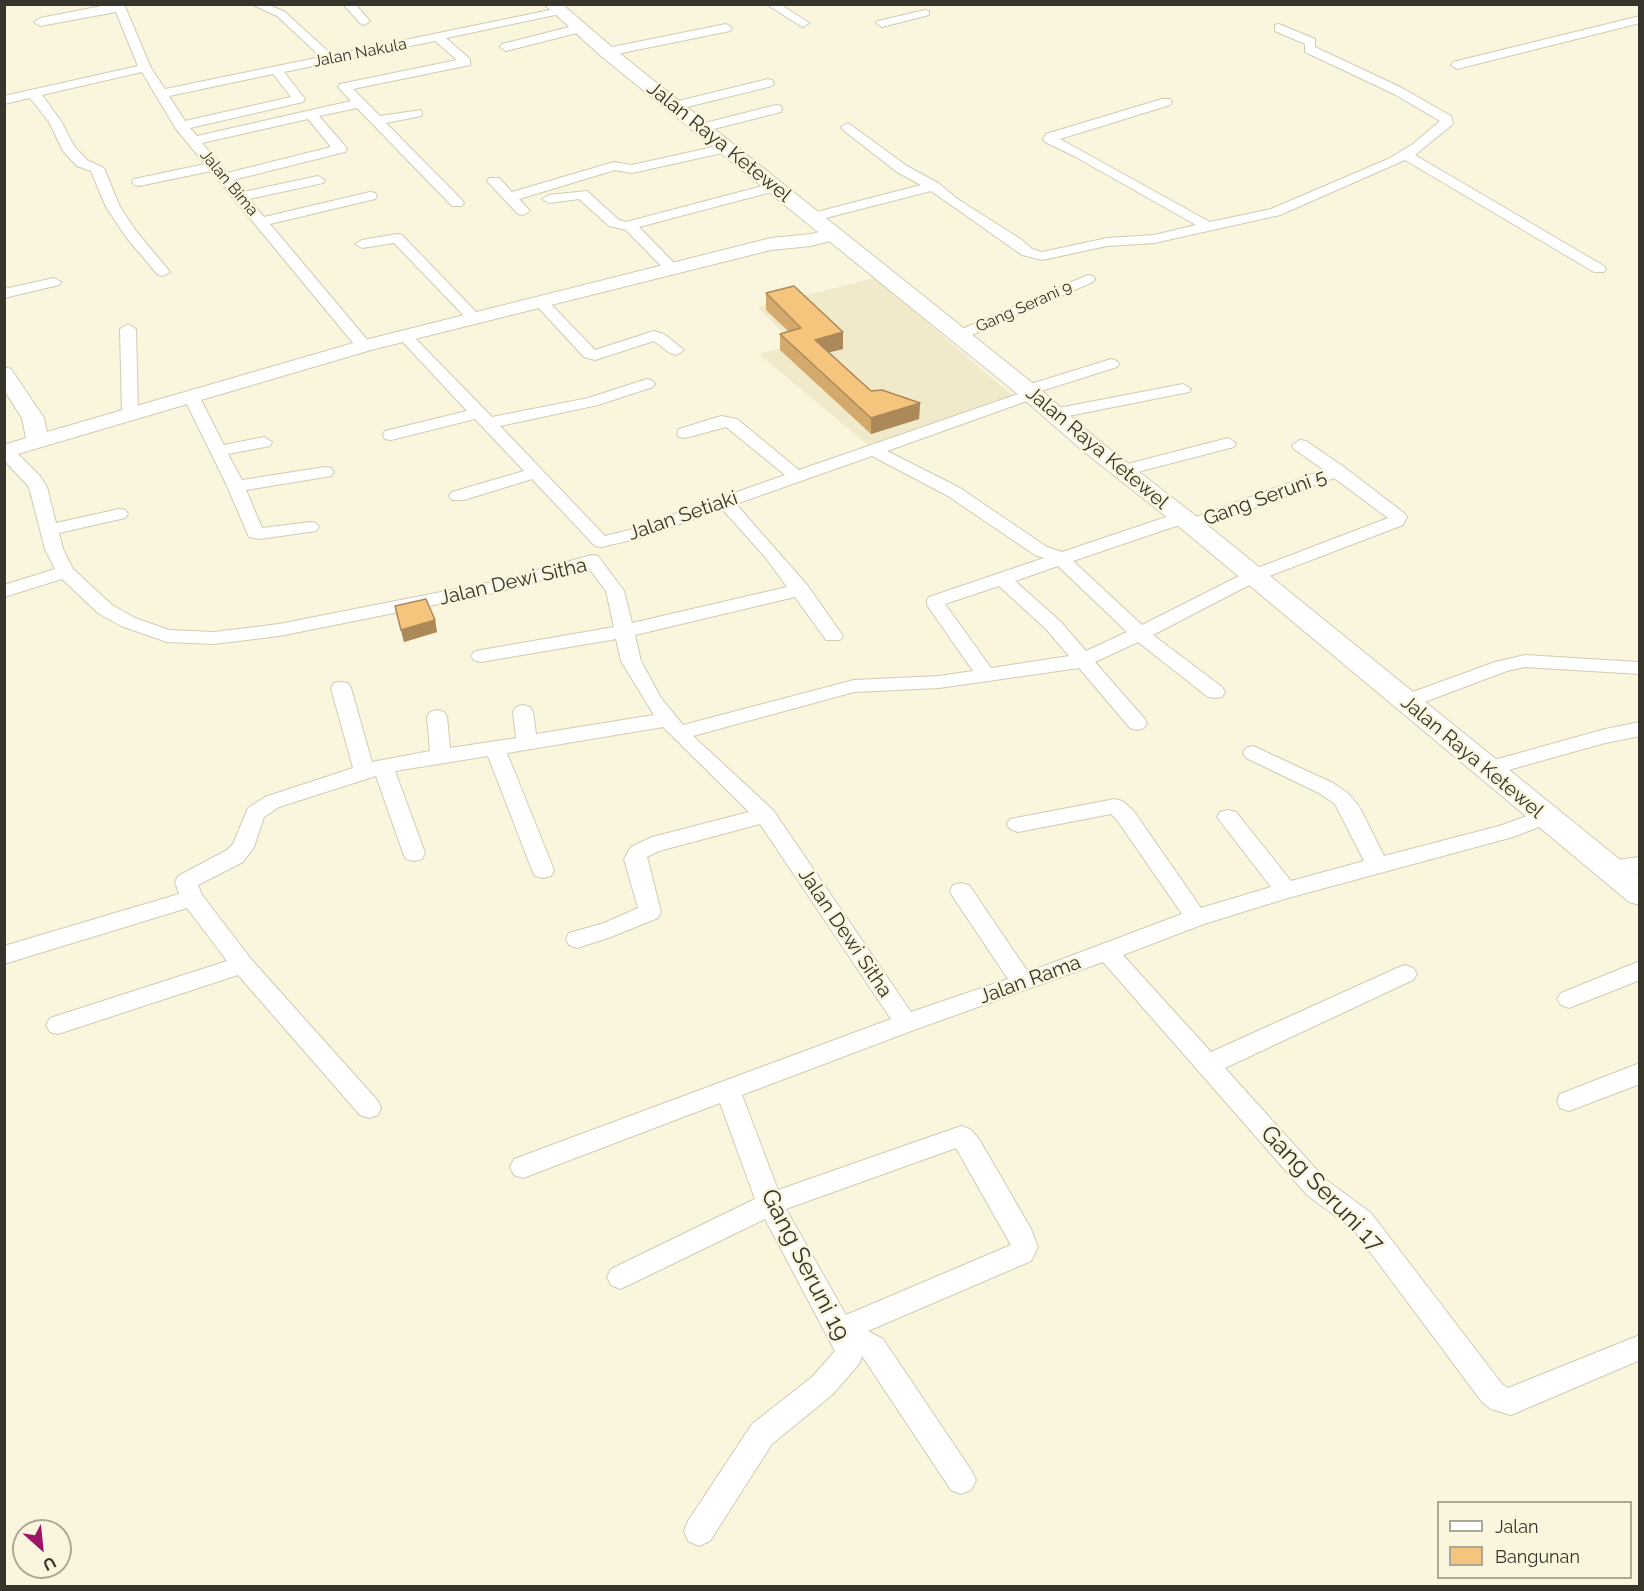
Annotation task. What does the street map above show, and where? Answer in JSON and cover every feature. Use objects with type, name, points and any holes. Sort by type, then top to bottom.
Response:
[{"type":"main road","name":"Jalan Raya Ketewel","points":[[556,6],[607,52],[960,335],[1122,471],[1640,894]]},
{"type":"street","points":[[258,6],[274,4]]},
{"type":"street","points":[[348,4],[364,21]]},
{"type":"street","points":[[882,23],[925,13],[909,4]]},
{"type":"street","points":[[777,5],[803,23]]},
{"type":"street","points":[[39,22],[118,6]]},
{"type":"street","name":"Jalan Bima","points":[[118,6],[145,68],[181,126],[364,346]]},
{"type":"street","points":[[258,6],[281,14],[330,59]]},
{"type":"street","name":"Jalan Nakula","points":[[160,94],[438,37],[556,6]]},
{"type":"street","points":[[1457,65],[1640,19]]},
{"type":"street","points":[[506,47],[581,28]]},
{"type":"street","points":[[607,52],[726,28]]},
{"type":"street","points":[[848,127],[902,169],[933,186],[954,203],[1017,243],[1027,252],[1042,255],[1107,242],[1154,239],[1287,208],[1406,155],[1445,125],[1446,119],[1398,91],[1309,49],[1311,42],[1279,28]]},
{"type":"street","points":[[438,37],[466,62],[345,86],[376,121],[457,203]]},
{"type":"street","points":[[4,100],[145,68]]},
{"type":"street","points":[[181,126],[299,99],[276,70]]},
{"type":"street","points":[[675,106],[768,83]]},
{"type":"street","points":[[34,94],[55,121],[68,147],[82,164],[97,168],[113,207],[130,234],[163,272]]},
{"type":"street","points":[[1166,102],[1051,136],[1050,139],[1079,153],[1207,226]]},
{"type":"street","points":[[194,141],[360,104]]},
{"type":"street","points":[[702,128],[776,109]]},
{"type":"street","points":[[376,121],[416,113]]},
{"type":"street","points":[[223,178],[340,149],[312,116]]},
{"type":"street","points":[[510,197],[614,166],[633,169],[726,148]]},
{"type":"street","points":[[1406,155],[1599,269]]},
{"type":"street","points":[[140,182],[213,166]]},
{"type":"street","points":[[239,197],[318,180]]},
{"type":"street","points":[[495,181],[523,211]]},
{"type":"street","points":[[5,452],[69,431],[364,346],[771,244],[811,240],[824,225],[933,186]]},
{"type":"street","points":[[549,200],[582,194],[614,223],[630,226],[774,187]]},
{"type":"street","points":[[261,222],[370,196]]},
{"type":"street","points":[[630,226],[672,269]]},
{"type":"street","points":[[362,244],[397,238],[475,319]]},
{"type":"street","name":"Gang Serani 9","points":[[960,335],[1088,279]]},
{"type":"street","points":[[4,294],[54,282]]},
{"type":"street","points":[[541,302],[590,354],[596,355],[654,336],[659,337],[676,350]]},
{"type":"street","points":[[128,329],[130,413]]},
{"type":"street","points":[[406,337],[536,473],[596,551]]},
{"type":"street","name":"Jalan Setiaki","points":[[596,551],[724,501],[1111,364]]},
{"type":"street","points":[[4,373],[33,418],[38,442]]},
{"type":"street","points":[[391,435],[483,418],[592,402],[646,384]]},
{"type":"street","points":[[1053,414],[1183,389]]},
{"type":"street","points":[[191,396],[236,486],[255,533],[310,527]]},
{"type":"street","points":[[33,418],[69,431]]},
{"type":"street","points":[[685,433],[721,421],[731,423],[797,477]]},
{"type":"street","points":[[217,452],[264,442]]},
{"type":"street","points":[[1122,471],[1228,443]]},
{"type":"street","points":[[369,1108],[243,965],[192,898],[186,882],[235,856],[243,847],[255,813],[272,802],[374,769],[441,756],[527,742],[673,726],[854,686],[939,682],[1081,661],[1140,634],[1253,576],[1397,521],[1398,517],[1300,445]]},
{"type":"street","points":[[871,449],[954,492],[1041,550],[1060,558],[1140,634],[1215,692]]},
{"type":"street","name":"Jalan Dewi Sitha","points":[[5,452],[31,476],[38,487],[54,549],[65,572],[105,609],[128,622],[167,636],[214,638],[279,630],[388,609],[500,586],[596,551],[615,591],[631,661],[637,675],[673,726],[765,815],[906,1023]]},
{"type":"street","name":"Gang Seruni 5","points":[[987,676],[935,603],[1060,558],[1186,522],[1338,471]]},
{"type":"street","points":[[236,486],[325,472]]},
{"type":"street","points":[[458,496],[536,473]]},
{"type":"street","points":[[724,501],[772,554],[833,636]]},
{"type":"street","points":[[50,530],[119,514]]},
{"type":"street","points":[[4,591],[65,572]]},
{"type":"street","points":[[1002,579],[1053,626],[1137,723]]},
{"type":"street","points":[[481,656],[626,632],[801,590]]},
{"type":"street","points":[[1406,702],[1502,666],[1525,661],[1638,668]]},
{"type":"street","points":[[341,688],[374,769],[414,853]]},
{"type":"street","points":[[523,712],[527,742]]},
{"type":"street","points":[[437,717],[441,756]]},
{"type":"street","points":[[1487,768],[1640,729]]},
{"type":"street","points":[[495,747],[543,870]]},
{"type":"street","points":[[1253,753],[1326,788],[1342,799],[1349,808],[1378,867]]},
{"type":"street","points":[[1018,824],[1114,806],[1125,815],[1196,918]]},
{"type":"street","points":[[577,939],[611,929],[650,912],[635,859],[639,852],[652,846],[765,815]]},
{"type":"street","points":[[1228,817],[1286,890]]},
{"type":"street","name":"Jalan Rama","points":[[523,1167],[906,1023],[1023,983],[1196,918],[1286,890],[1505,832],[1544,817]]},
{"type":"street","points":[[1610,869],[1640,865]]},
{"type":"street","points":[[961,891],[1023,983]]},
{"type":"street","points":[[4,955],[192,898]]},
{"type":"street","name":"Gang Seruni 17","points":[[1107,952],[1316,1187],[1362,1221],[1485,1384],[1501,1400],[1511,1402],[1640,1347]]},
{"type":"street","points":[[58,1025],[243,965]]},
{"type":"street","points":[[1569,999],[1640,970]]},
{"type":"street","points":[[1207,1065],[1405,974]]},
{"type":"street","points":[[1569,1101],[1640,1072]]},
{"type":"street","name":"Gang Seruni 19","points":[[699,1531],[762,1434],[822,1386],[849,1355],[844,1337],[770,1204],[728,1090]]},
{"type":"street","points":[[620,1277],[770,1204],[961,1136],[970,1146],[1022,1237],[1025,1247],[1022,1253],[844,1337]]},
{"type":"street","points":[[844,1337],[863,1342],[873,1348],[961,1480]]},
{"type":"shaded area","points":[[875,278],[1012,395],[868,445],[759,354],[794,345],[758,307]]},
{"type":"building","points":[[794,286],[843,332],[815,340],[871,391],[882,390],[920,403],[871,418],[780,334],[801,328],[766,293]]},
{"type":"building","points":[[426,599],[435,620],[401,630],[395,606]]}]
